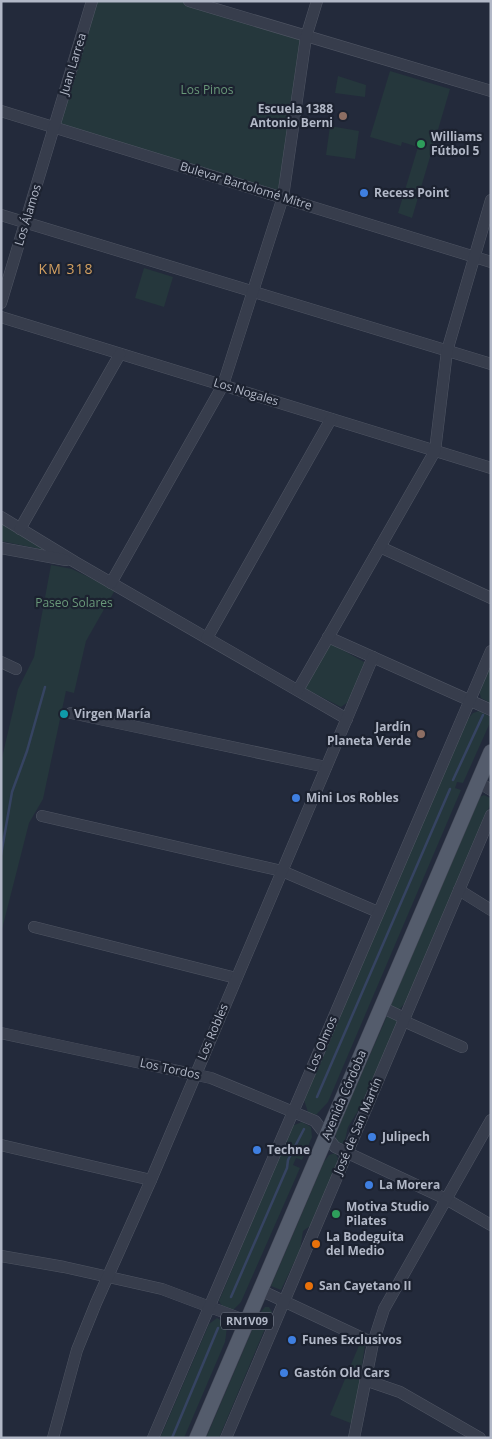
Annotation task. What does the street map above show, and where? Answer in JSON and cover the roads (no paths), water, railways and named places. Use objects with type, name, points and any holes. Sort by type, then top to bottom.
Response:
[{"type":"main road","name":"Avenida Córdoba","points":[[197,1438],[381,1007],[484,786],[491,752]]},
{"type":"street","name":"Juan Larrea","points":[[54,128],[92,1]]},
{"type":"street","points":[[189,1],[491,91]]},
{"type":"street","points":[[111,583],[223,385],[283,197],[306,37],[317,1]]},
{"type":"street","name":"Bulevar Bartolomé Mitre","points":[[1,112],[491,262]]},
{"type":"street","name":"Los Álamos","points":[[1,303],[54,128]]},
{"type":"street","points":[[298,690],[435,451],[447,351],[491,200]]},
{"type":"street","points":[[1,215],[491,364]]},
{"type":"street","name":"Los Nogales","points":[[1,317],[491,468]]},
{"type":"street","points":[[20,529],[120,354]]},
{"type":"street","points":[[207,638],[331,419]]},
{"type":"street","points":[[1,517],[75,562],[347,719]]},
{"type":"street","points":[[380,547],[491,598]]},
{"type":"street","points":[[1,548],[75,562]]},
{"type":"street","points":[[328,638],[491,710]]},
{"type":"street","name":"Los Olmos","points":[[153,1438],[491,651]]},
{"type":"street","name":"Los Robles","points":[[53,1438],[77,1350],[373,657]]},
{"type":"street","points":[[1,662],[16,669]]},
{"type":"street","points":[[71,713],[326,767]]},
{"type":"street","name":"José de San Martín","points":[[226,1438],[491,815]]},
{"type":"street","points":[[42,816],[282,871],[378,912]]},
{"type":"street","points":[[459,890],[491,910]]},
{"type":"street","points":[[34,927],[236,978]]},
{"type":"street","points":[[381,1007],[404,1018],[408,1023],[462,1047]]},
{"type":"street","name":"Los Tordos","points":[[1,1033],[211,1078],[315,1121],[335,1146],[446,1199],[491,1225]]},
{"type":"street","points":[[354,1438],[373,1343],[384,1310],[491,1120]]},
{"type":"street","points":[[1,1144],[151,1180]]},
{"type":"street","points":[[1,1256],[109,1276],[162,1289],[247,1321]]},
{"type":"street","points":[[260,1290],[373,1343]]},
{"type":"street","points":[[365,1380],[400,1392],[480,1438]]},
{"type":"waterway","points":[[1,855],[12,792],[27,751],[45,687]]},
{"type":"waterway","points":[[453,780],[483,715]]},
{"type":"waterway","points":[[317,1097],[450,789]]},
{"type":"waterway","points":[[231,1297],[287,1168],[288,1160],[304,1129]]},
{"type":"waterway","points":[[172,1438],[218,1328]]},
{"type":"place","name":"Escuela 1388 Antonio Berni","points":[[343,116]]},
{"type":"place","name":"Williams Fútbol 5","points":[[421,144]]},
{"type":"place","name":"Recess Point","points":[[364,193]]},
{"type":"place","name":"Virgen María","points":[[64,714]]},
{"type":"place","name":"Jardín Planeta Verde","points":[[421,734]]},
{"type":"place","name":"Mini Los Robles","points":[[296,798]]},
{"type":"place","name":"Julipech","points":[[372,1137]]},
{"type":"place","name":"Techne","points":[[257,1150]]},
{"type":"place","name":"La Morera","points":[[369,1185]]},
{"type":"place","name":"Motiva Studio Pilates","points":[[336,1214]]},
{"type":"place","name":"La Bodeguita del Medio","points":[[316,1244]]},
{"type":"place","name":"San Cayetano II","points":[[309,1286]]},
{"type":"place","name":"Funes Exclusivos","points":[[292,1340]]},
{"type":"place","name":"Gastón Old Cars","points":[[284,1373]]},
{"type":"district","name":"KM 318","points":[[66,269]]},
{"type":"park label","name":"Los Pinos","points":[[207,90]]},
{"type":"park label","name":"Paseo Solares","points":[[74,603]]}]
